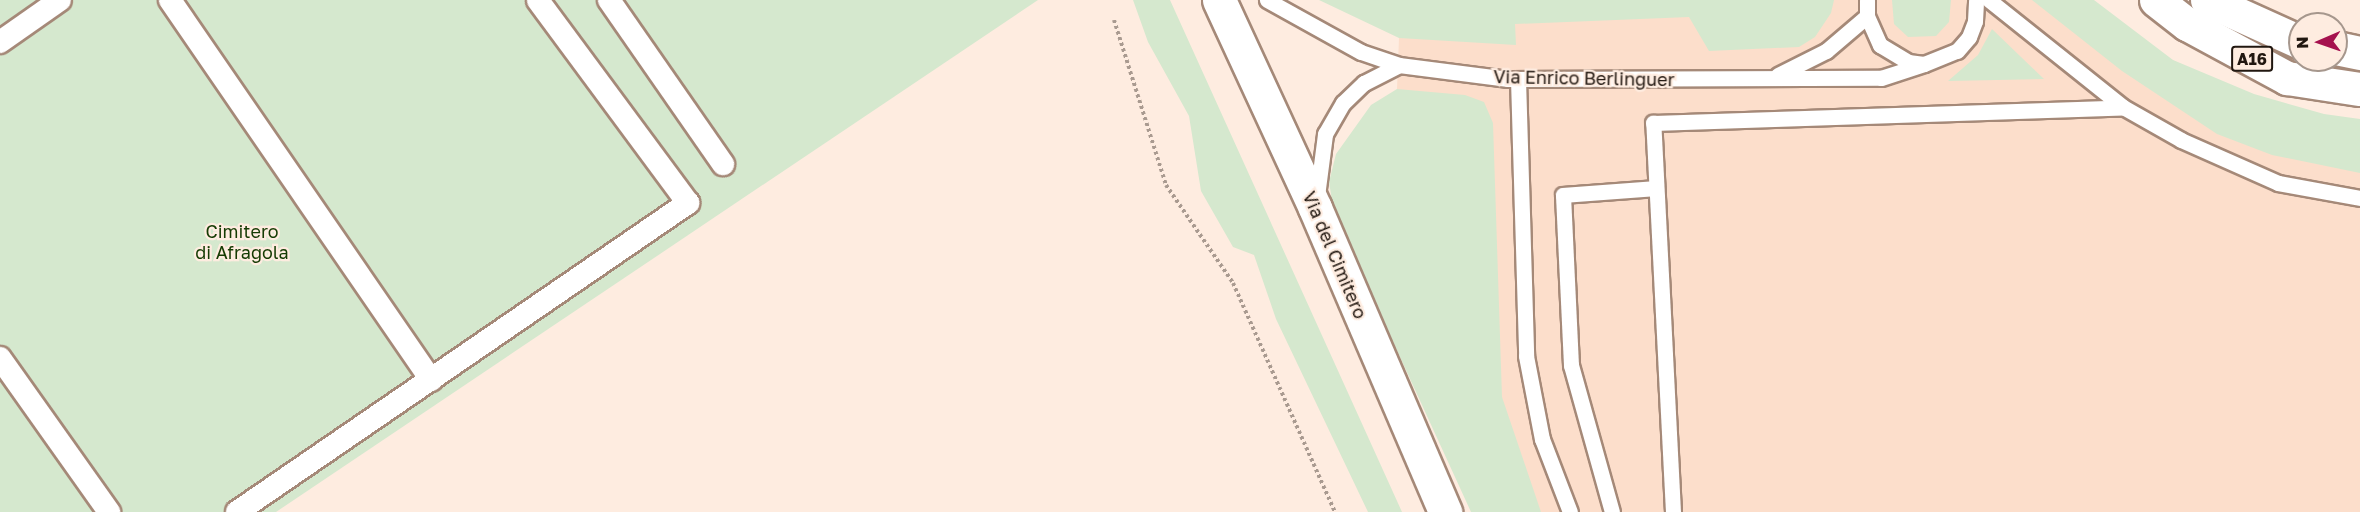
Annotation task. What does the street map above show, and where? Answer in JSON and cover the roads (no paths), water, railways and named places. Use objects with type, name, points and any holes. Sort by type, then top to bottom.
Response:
[{"type":"main road","name":"Via del Cimitero","points":[[1219,0],[1315,208],[1445,512]]},
{"type":"main road","name":"A16","points":[[2156,0],[2187,24],[2287,78],[2360,89]]},
{"type":"main road","name":"A16","points":[[2207,0],[2288,37]]},
{"type":"street","points":[[0,42],[60,0]]},
{"type":"street","points":[[170,0],[430,380]]},
{"type":"street","points":[[237,512],[688,203],[538,0]]},
{"type":"street","points":[[609,0],[723,164]]},
{"type":"street","points":[[0,358],[109,512]]},
{"type":"lane","name":"Via Enrico Berlinguer","points":[[1267,0],[1361,52],[1399,65],[1518,79],[1881,78],[1957,51],[1969,37],[1975,21],[1976,0]]},
{"type":"lane","points":[[1867,0],[1867,16],[1880,45],[1908,62],[1924,64]]},
{"type":"lane","points":[[1989,0],[2123,107],[2181,140],[2278,183],[2360,198]]},
{"type":"lane","points":[[1771,77],[1826,51],[1867,16]]},
{"type":"lane","points":[[1315,208],[1325,134],[1343,104],[1364,83],[1399,65]]},
{"type":"lane","points":[[1518,79],[1526,356],[1542,439],[1569,512]]},
{"type":"lane","points":[[1673,512],[1653,123],[2123,107]]},
{"type":"lane","points":[[1612,512],[1571,365],[1563,195],[1656,188]]},
{"type":"park label","name":"Cimitero di Afragola","points":[[242,242]]}]
